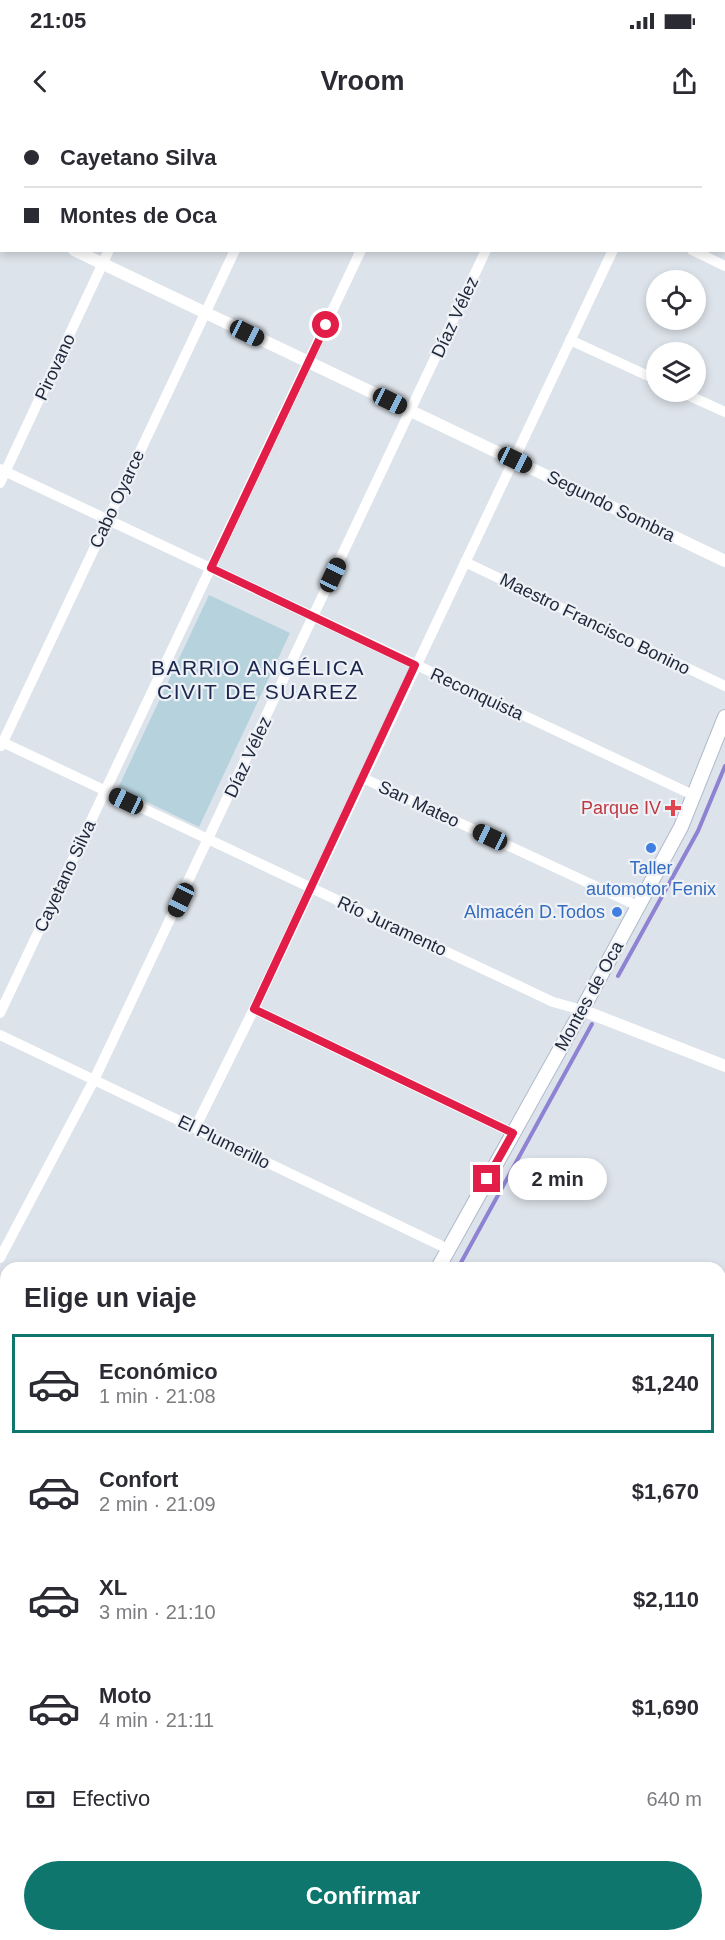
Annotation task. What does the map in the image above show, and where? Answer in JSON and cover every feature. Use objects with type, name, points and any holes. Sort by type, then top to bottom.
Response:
[{"type":"main road","name":"Montes de Oca","points":[[441,1262],[638,906],[695,796],[725,717]]},
{"type":"street","name":"Segundo Sombra","points":[[78,252],[725,561]]},
{"type":"street","name":"Pirovano","points":[[0,483],[3,470],[109,252]]},
{"type":"street","name":"Cabo Oyarce","points":[[1,743],[234,252]]},
{"type":"street","name":"Cayetano Silva","points":[[0,1014],[360,252]]},
{"type":"street","name":"Díaz Vélez","points":[[0,1258],[94,1080],[485,252]]},
{"type":"street","points":[[195,1128],[515,460],[611,252]]},
{"type":"street","points":[[696,252],[725,266]]},
{"type":"street","points":[[570,340],[646,375]]},
{"type":"street","points":[[703,402],[725,412]]},
{"type":"street","name":"Reconquista","points":[[3,470],[695,796]]},
{"type":"street","name":"Maestro Francisco Bonino","points":[[465,562],[725,686]]},
{"type":"street","name":"Río Juramento","points":[[1,743],[553,1002],[582,1010],[725,1066]]},
{"type":"street","name":"San Mateo","points":[[363,778],[638,906]]},
{"type":"street","points":[[254,1009],[513,1133]]},
{"type":"street","name":"El Plumerillo","points":[[0,1035],[448,1249]]},
{"type":"shaded area","points":[[209,595],[290,633],[199,827],[118,788]]},
{"type":"waterway","points":[[618,976],[698,831],[725,766]]},
{"type":"waterway","points":[[461,1262],[592,1024]]},
{"type":"place","name":"Parque IV","points":[[673,808]]},
{"type":"place","name":"Taller automotor Fenix","points":[[651,848]]},
{"type":"place","name":"Almacén D.Todos","points":[[617,912]]},
{"type":"district","name":"BARRIO ANGÉLICA CIVIT DE SUAREZ","points":[[258,679]]},
{"type":"route","points":[[326,325],[211,568],[415,665],[254,1009],[513,1133],[487,1179]]}]
